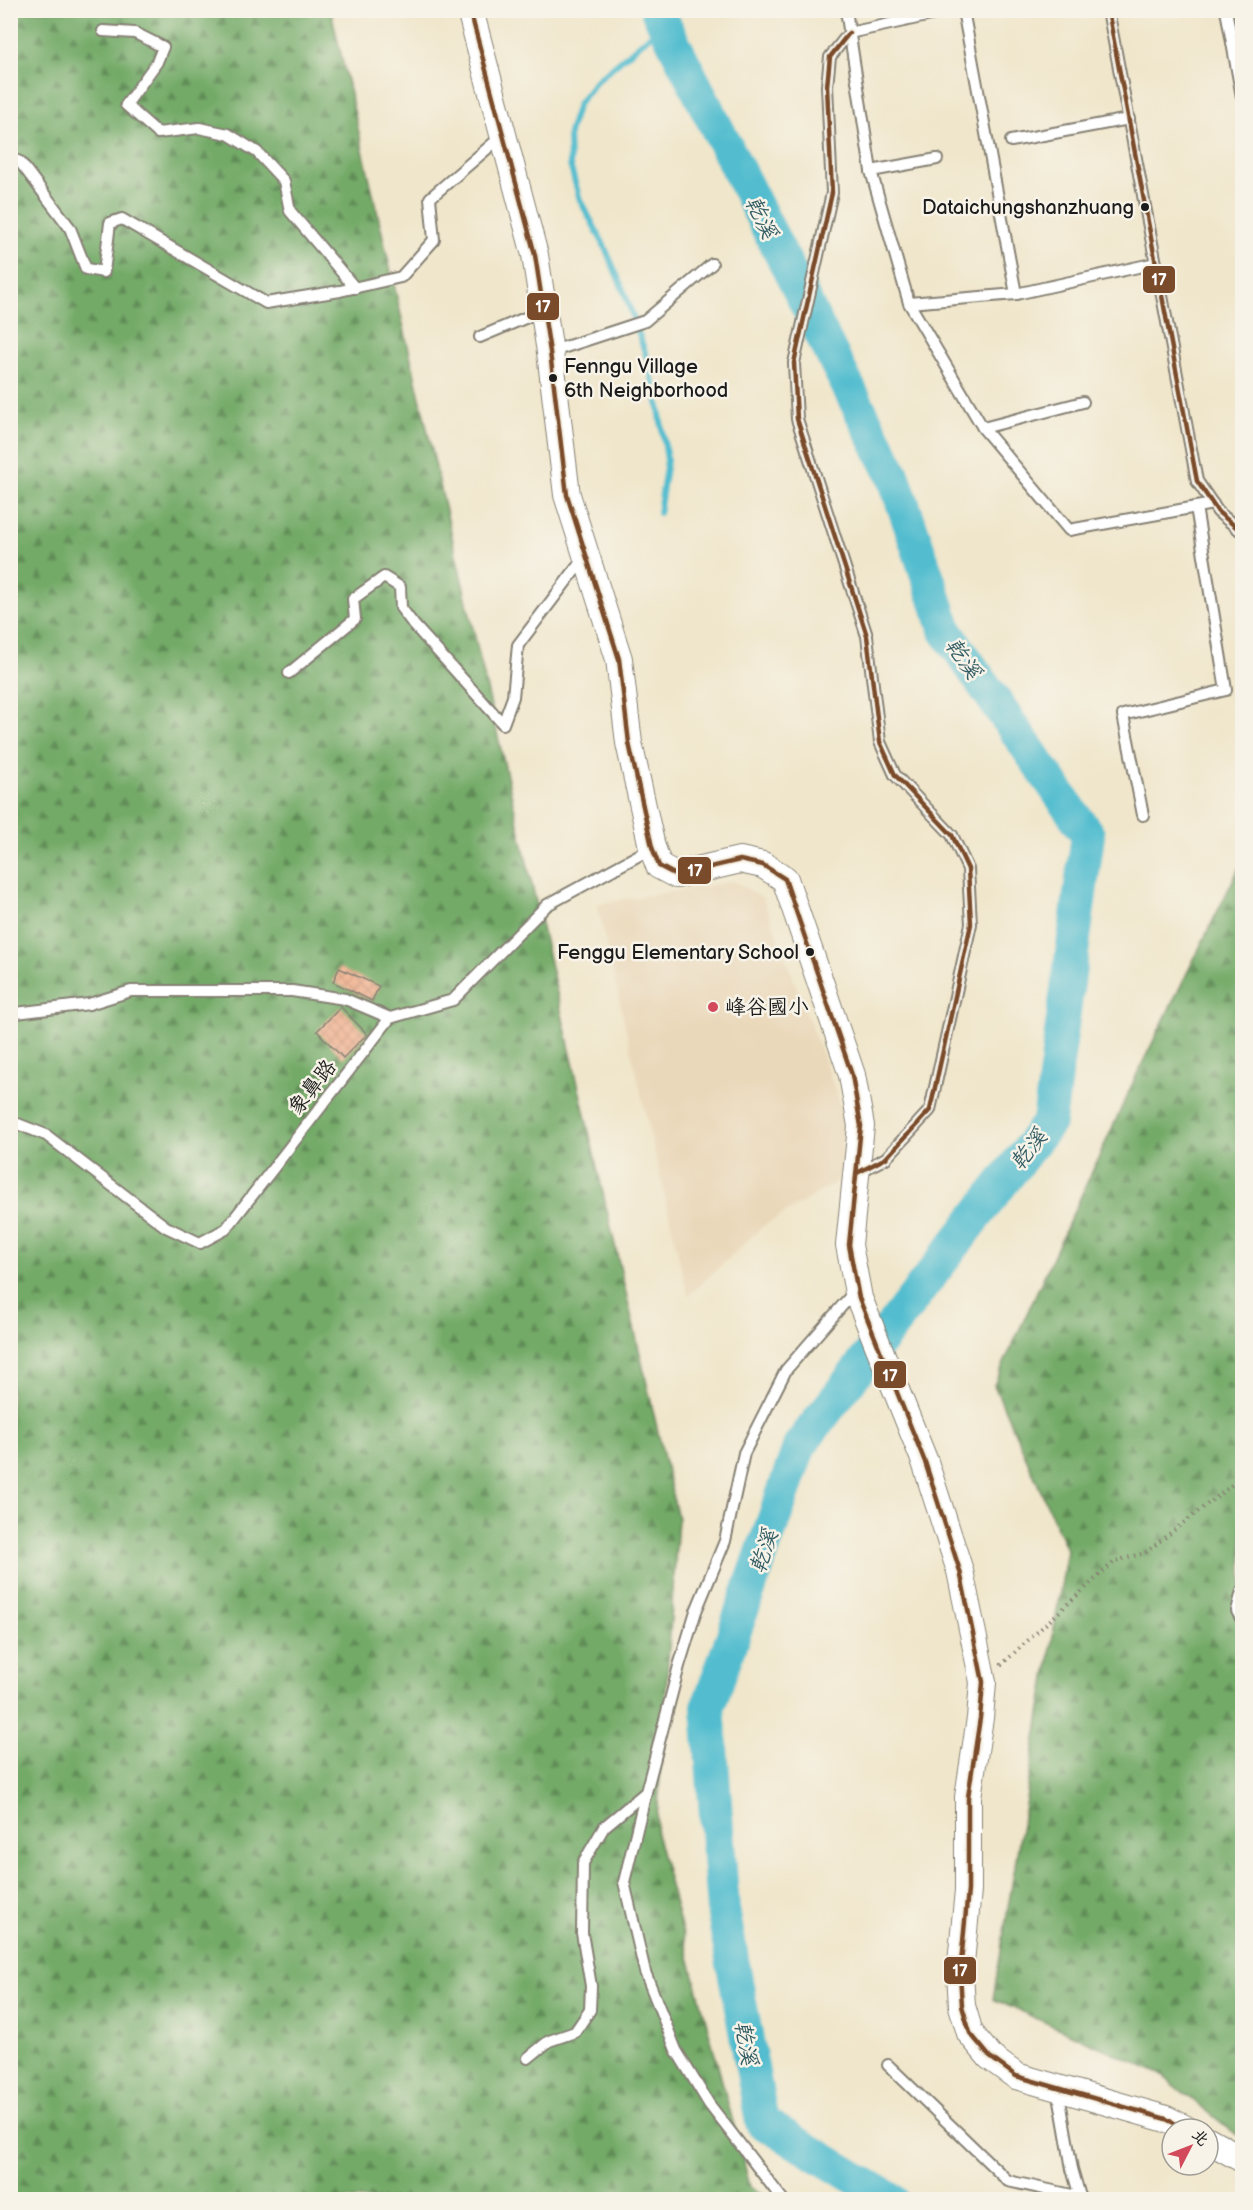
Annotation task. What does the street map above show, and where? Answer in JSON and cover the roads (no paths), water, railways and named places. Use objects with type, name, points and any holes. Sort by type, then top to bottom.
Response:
[{"type":"street","points":[[470,10],[535,255],[550,352],[567,495],[619,659],[629,743],[652,847],[659,866],[676,875],[740,860],[763,865],[785,879],[852,1075],[861,1126],[849,1245],[858,1294],[925,1462],[960,1571],[983,1682],[968,1797],[968,1890],[960,1973],[962,2006],[970,2033],[990,2057],[1016,2076],[1160,2117]]},
{"type":"street","points":[[1220,2147],[1242,2159]]},
{"type":"lane","points":[[846,10],[871,171],[909,303],[983,428],[1069,530],[1213,504]]},
{"type":"lane","points":[[857,1173],[886,1158],[930,1110],[971,924],[968,869],[952,834],[895,776],[880,742],[867,636],[797,419],[794,363],[832,193],[827,86],[830,57],[849,33],[954,10]]},
{"type":"lane","points":[[963,10],[1016,294]]},
{"type":"lane","points":[[1108,10],[1197,481],[1218,512],[1242,532]]},
{"type":"lane","points":[[1226,10],[1242,97]]},
{"type":"lane","points":[[103,31],[135,33],[163,47],[157,62],[126,105],[158,133],[199,128],[228,134],[257,152],[284,181],[290,210],[356,288]]},
{"type":"lane","points":[[1011,141],[1129,118]]},
{"type":"lane","points":[[10,158],[20,162],[70,228],[86,269],[104,272],[110,224],[122,219],[266,303],[356,288],[401,277],[434,240],[430,198],[503,134]]},
{"type":"lane","points":[[871,171],[937,159]]},
{"type":"lane","points":[[909,303],[1016,294],[1156,263]]},
{"type":"lane","points":[[550,352],[645,321],[712,264]]},
{"type":"lane","points":[[480,337],[544,310]]},
{"type":"lane","points":[[983,428],[1083,402]]},
{"type":"lane","points":[[1143,815],[1123,715],[1226,690],[1196,507]]},
{"type":"lane","points":[[289,673],[355,619],[353,599],[384,577],[400,587],[401,608],[414,625],[503,724],[513,697],[518,645],[586,555]]},
{"type":"lane","points":[[10,1011],[16,1013],[89,1004],[131,991],[292,991],[345,999],[390,1018],[453,1000],[547,905],[652,847]]},
{"type":"lane","name":"象鼻路","points":[[10,1121],[46,1135],[166,1227],[200,1243],[226,1229],[390,1018]]},
{"type":"lane","points":[[783,2199],[709,2104],[676,2050],[645,1972],[624,1882],[682,1655],[696,1611],[725,1541],[744,1453],[786,1370],[858,1294]]},
{"type":"lane","points":[[1242,1591],[1237,1611],[1242,1620]]},
{"type":"lane","points":[[528,2058],[549,2041],[575,2032],[590,2010],[591,1986],[582,1934],[583,1863],[604,1827],[646,1792]]},
{"type":"lane","points":[[888,2065],[1008,2181],[1081,2198]]},
{"type":"lane","points":[[1058,2088],[1072,2169],[1081,2198]]},
{"type":"waterway","name":"乾溪","points":[[657,10],[893,475],[946,631],[1088,835],[1049,1122],[800,1445],[708,1707],[723,1910],[762,2122],[892,2200]]},
{"type":"waterway","points":[[659,513],[667,460],[658,402],[646,355],[625,294],[603,243],[580,200],[570,165],[569,133],[578,104],[596,81],[665,23]]},
{"type":"place","name":"Dataichungshanzhuang","points":[[1145,207]]},
{"type":"place","name":"Fenngu Village 6th Neighborhood","points":[[553,378]]},
{"type":"place","name":"Fenggu Elementary School","points":[[810,952]]},
{"type":"place","name":"峰谷國小","points":[[713,1007]]}]
